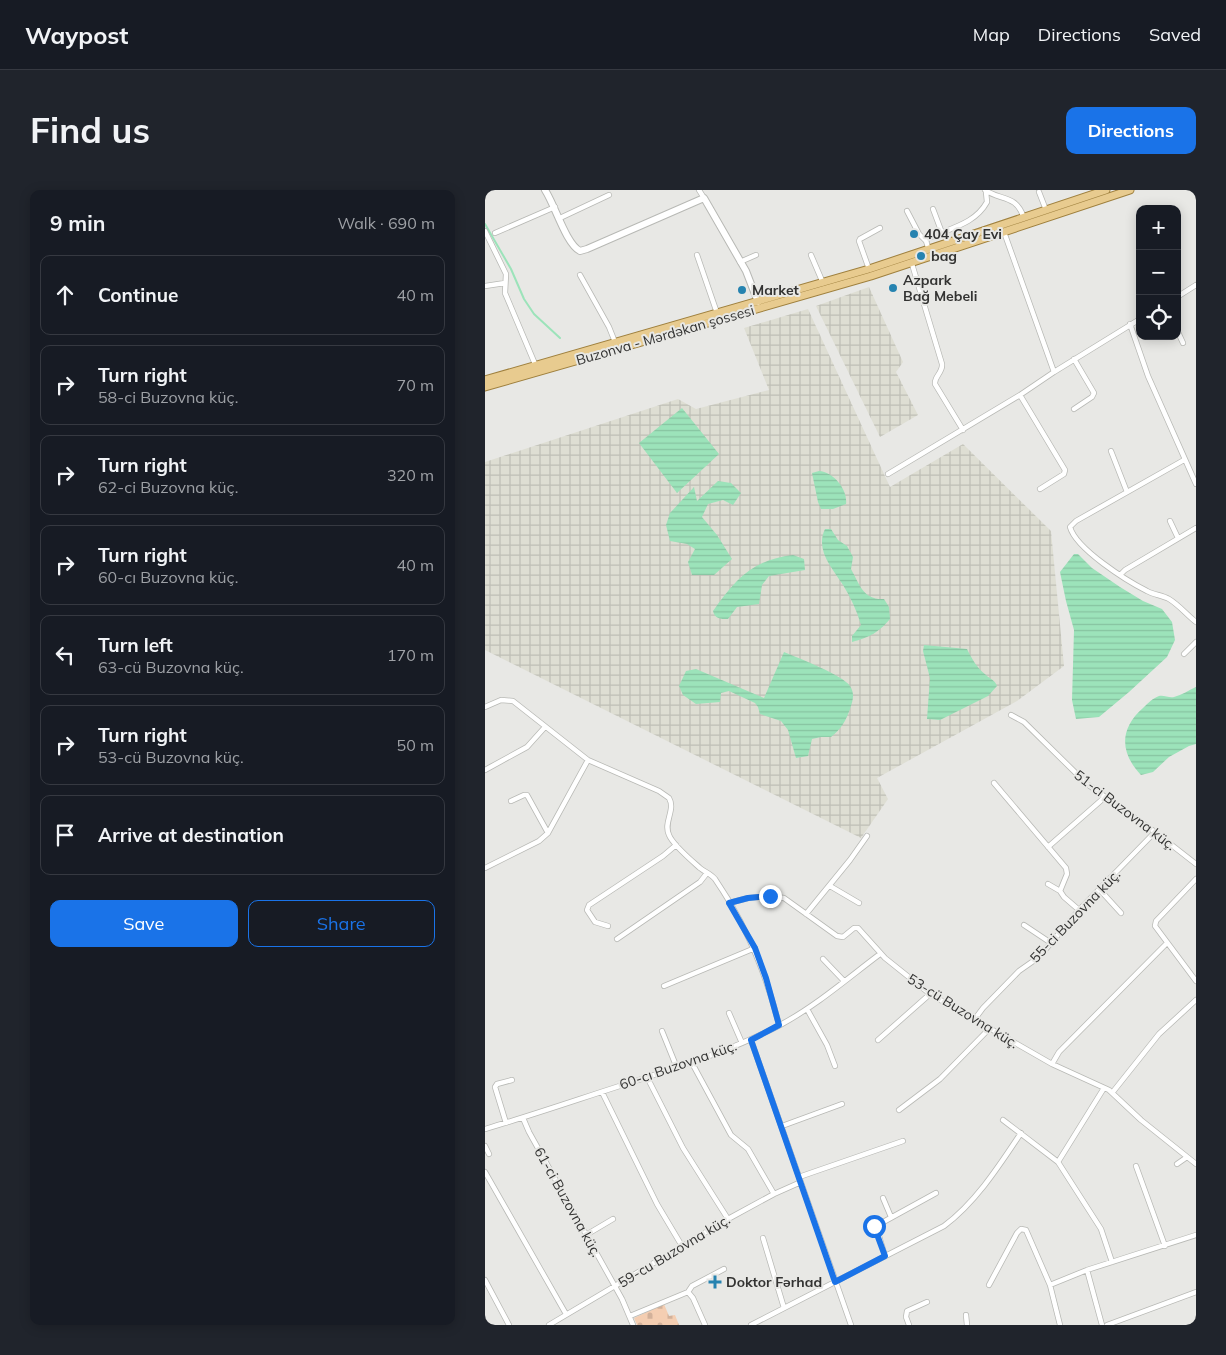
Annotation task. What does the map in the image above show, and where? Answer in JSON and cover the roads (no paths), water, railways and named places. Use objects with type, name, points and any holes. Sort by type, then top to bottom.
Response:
[{"type":"main road","points":[[485,380],[869,269],[1106,190]]},
{"type":"main road","name":"Buzonva - Mərdəkan şossesi","points":[[485,387],[912,264],[1130,190]]},
{"type":"street","points":[[545,190],[573,247],[579,251],[704,198]]},
{"type":"street","points":[[699,190],[751,282],[758,302]]},
{"type":"street","points":[[926,241],[929,238],[966,223],[978,214],[987,202],[985,191],[1000,195],[1016,204],[1021,209],[1024,218]]},
{"type":"street","points":[[1039,192],[1046,210]]},
{"type":"street","points":[[560,218],[609,195]]},
{"type":"street","points":[[495,233],[555,207]]},
{"type":"street","points":[[933,209],[943,232]]},
{"type":"street","points":[[907,211],[919,234],[926,241],[929,250]]},
{"type":"street","points":[[869,269],[859,241],[880,228]]},
{"type":"street","points":[[485,231],[506,274],[505,293],[535,364]]},
{"type":"street","points":[[1003,232],[1054,372]]},
{"type":"street","points":[[740,262],[756,254]]},
{"type":"street","points":[[697,255],[717,313]]},
{"type":"street","points":[[811,255],[823,283]]},
{"type":"street","points":[[912,264],[941,361],[942,370],[935,378],[935,384],[963,430]]},
{"type":"street","points":[[580,275],[609,327],[615,342]]},
{"type":"street","points":[[485,286],[505,283]]},
{"type":"street","points":[[1180,295],[1196,286]]},
{"type":"street","points":[[888,474],[1020,395],[1136,321]]},
{"type":"street","points":[[1130,324],[1144,367],[1196,484]]},
{"type":"street","points":[[1181,339],[1183,343]]},
{"type":"street","points":[[1074,360],[1094,393],[1074,408]]},
{"type":"street","points":[[1020,395],[1065,470],[1064,474],[1041,489]]},
{"type":"street","points":[[1111,452],[1127,492]]},
{"type":"street","points":[[1185,460],[1070,526],[1072,532],[1092,555],[1148,592],[1171,600],[1196,622]]},
{"type":"street","points":[[1170,521],[1178,538]]},
{"type":"street","points":[[1120,575],[1125,570],[1196,528]]},
{"type":"street","points":[[1184,654],[1196,642]]},
{"type":"street","points":[[485,707],[501,700],[513,701],[588,760],[659,791],[669,798],[672,806],[668,831],[676,845],[715,879],[755,948],[766,978],[779,1025]]},
{"type":"street","name":"51-ci Buzovna küç.","points":[[1011,715],[1024,722],[1075,772],[1105,798],[1155,832],[1196,864]]},
{"type":"street","points":[[485,770],[527,747],[545,727]]},
{"type":"street","points":[[485,868],[539,840],[548,833],[588,760]]},
{"type":"street","points":[[994,782],[1067,871],[1060,891]]},
{"type":"street","points":[[511,802],[527,796],[548,833]]},
{"type":"street","points":[[1048,847],[1105,798]]},
{"type":"street","name":"55-ci Buzovna küç.","points":[[974,1020],[1019,971],[1036,960],[1079,910],[1155,832]]},
{"type":"street","points":[[805,914],[830,886],[867,836]]},
{"type":"street","points":[[608,926],[595,922],[587,910],[589,905],[663,856],[676,845]]},
{"type":"street","points":[[617,939],[700,882],[707,872]]},
{"type":"street","points":[[1196,879],[1155,924],[1156,929],[1196,981]]},
{"type":"street","points":[[1048,884],[1060,891],[1079,910]]},
{"type":"street","points":[[830,886],[859,903]]},
{"type":"street","points":[[1100,890],[1121,914]]},
{"type":"street","name":"53-cü Buzovna küç.","points":[[729,903],[748,898],[778,897],[791,902],[805,914],[840,937],[845,936],[854,928],[858,928],[891,964],[931,994],[1052,1064],[1112,1092],[1141,1120],[1196,1164]]},
{"type":"street","points":[[1024,925],[1051,943]]},
{"type":"street","points":[[1052,1064],[1059,1052],[1167,943]]},
{"type":"street","points":[[664,986],[755,948]]},
{"type":"street","name":"60-cı Buzovna küç.","points":[[485,1129],[677,1068],[751,1040],[807,1009],[880,954]]},
{"type":"street","points":[[823,959],[844,981]]},
{"type":"street","points":[[878,1040],[931,994]]},
{"type":"street","points":[[1112,1092],[1159,1034],[1196,1000]]},
{"type":"street","points":[[807,1009],[827,1045],[835,1066]]},
{"type":"street","points":[[729,1013],[742,1043]]},
{"type":"street","points":[[899,1110],[941,1079],[989,1029]]},
{"type":"street","points":[[662,1031],[677,1068]]},
{"type":"street","points":[[751,1040],[851,1325]]},
{"type":"street","points":[[692,1062],[731,1134],[748,1149],[775,1194]]},
{"type":"street","points":[[647,1077],[680,1142],[728,1219]]},
{"type":"street","points":[[506,1123],[495,1087],[497,1084],[512,1080]]},
{"type":"street","points":[[1058,1162],[1104,1088]]},
{"type":"street","points":[[602,1092],[657,1204],[682,1246]]},
{"type":"street","points":[[782,1126],[842,1104]]},
{"type":"street","name":"61-ci Buzovna küç.","points":[[523,1118],[630,1316],[633,1325]]},
{"type":"street","points":[[1003,1120],[1058,1162],[1101,1229],[1113,1262]]},
{"type":"street","points":[[751,1325],[935,1231],[958,1214],[994,1173],[1021,1133]]},
{"type":"street","name":"59-cu Buzovna küç.","points":[[549,1325],[728,1219],[800,1180],[903,1141]]},
{"type":"street","points":[[485,1146],[489,1154]]},
{"type":"street","points":[[1177,1164],[1187,1156]]},
{"type":"street","points":[[1137,1166],[1165,1246]]},
{"type":"street","points":[[485,1172],[567,1314]]},
{"type":"street","points":[[876,1226],[936,1193]]},
{"type":"street","points":[[883,1198],[891,1217]]},
{"type":"street","points":[[870,1218],[872,1224],[876,1226]]},
{"type":"street","points":[[586,1235],[613,1220]]},
{"type":"street","points":[[876,1226],[875,1229],[885,1256]]},
{"type":"street","points":[[989,1284],[1017,1233],[1024,1229],[1027,1231],[1049,1285],[1060,1325]]},
{"type":"street","points":[[1049,1285],[1087,1270],[1196,1235]]},
{"type":"street","points":[[763,1238],[785,1308]]},
{"type":"street","points":[[630,1316],[688,1292],[692,1286],[724,1269]]},
{"type":"street","points":[[1087,1270],[1102,1325]]},
{"type":"street","points":[[485,1280],[509,1325]]},
{"type":"street","points":[[688,1292],[693,1298],[705,1325]]},
{"type":"street","points":[[1107,1325],[1196,1292]]},
{"type":"street","points":[[909,1325],[906,1317],[907,1311],[927,1302]]},
{"type":"street","points":[[966,1315],[967,1325]]},
{"type":"waterway","points":[[485,224],[511,269],[524,299],[534,314],[560,338]]},
{"type":"place","name":"404 Çay Evi","points":[[914,234]]},
{"type":"place","name":"bag","points":[[921,256]]},
{"type":"place","name":"Azpark Bağ Mebeli","points":[[893,288]]},
{"type":"place","name":"Market","points":[[742,290]]},
{"type":"place","name":"Doktor Fərhad","points":[[715,1282]]}]
